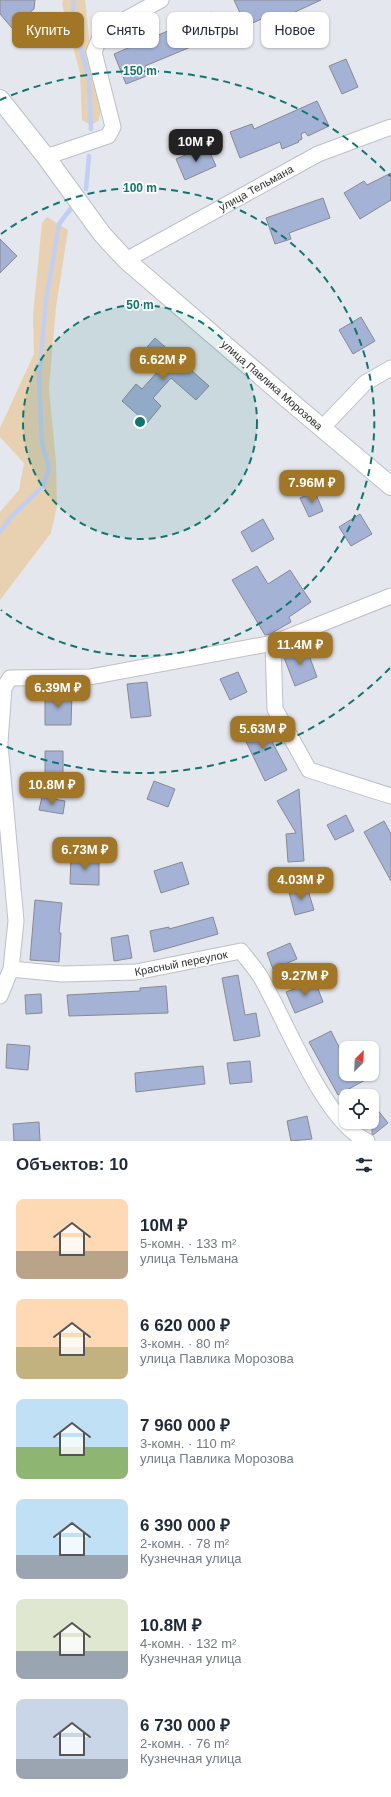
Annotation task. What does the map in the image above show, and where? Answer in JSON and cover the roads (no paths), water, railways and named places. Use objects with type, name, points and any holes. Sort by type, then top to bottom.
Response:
[{"type":"street","points":[[46,157],[108,136],[113,127],[94,52],[102,32],[161,0]]},
{"type":"street","name":"улица Павлика Морозова","points":[[0,99],[46,157],[98,229],[126,260],[391,486]]},
{"type":"street","name":"улица Тельмана","points":[[126,260],[318,154],[391,128]]},
{"type":"street","points":[[322,428],[365,383],[391,368]]},
{"type":"street","points":[[0,996],[11,969],[16,922],[0,743],[2,689],[10,678],[90,677],[273,644],[391,596]]},
{"type":"street","points":[[273,644],[275,709],[309,770],[391,796]]},
{"type":"street","name":"Красный переулок","points":[[11,969],[62,974],[136,972],[241,951],[259,975],[330,1108],[359,1137],[367,1141]]},
{"type":"waterway","points":[[74,0],[72,17],[89,79],[91,129]]},
{"type":"waterway","points":[[86,189],[89,156]]},
{"type":"waterway","points":[[0,532],[11,517],[43,486],[49,468],[42,443],[39,379],[46,300],[59,224],[73,206]]}]
